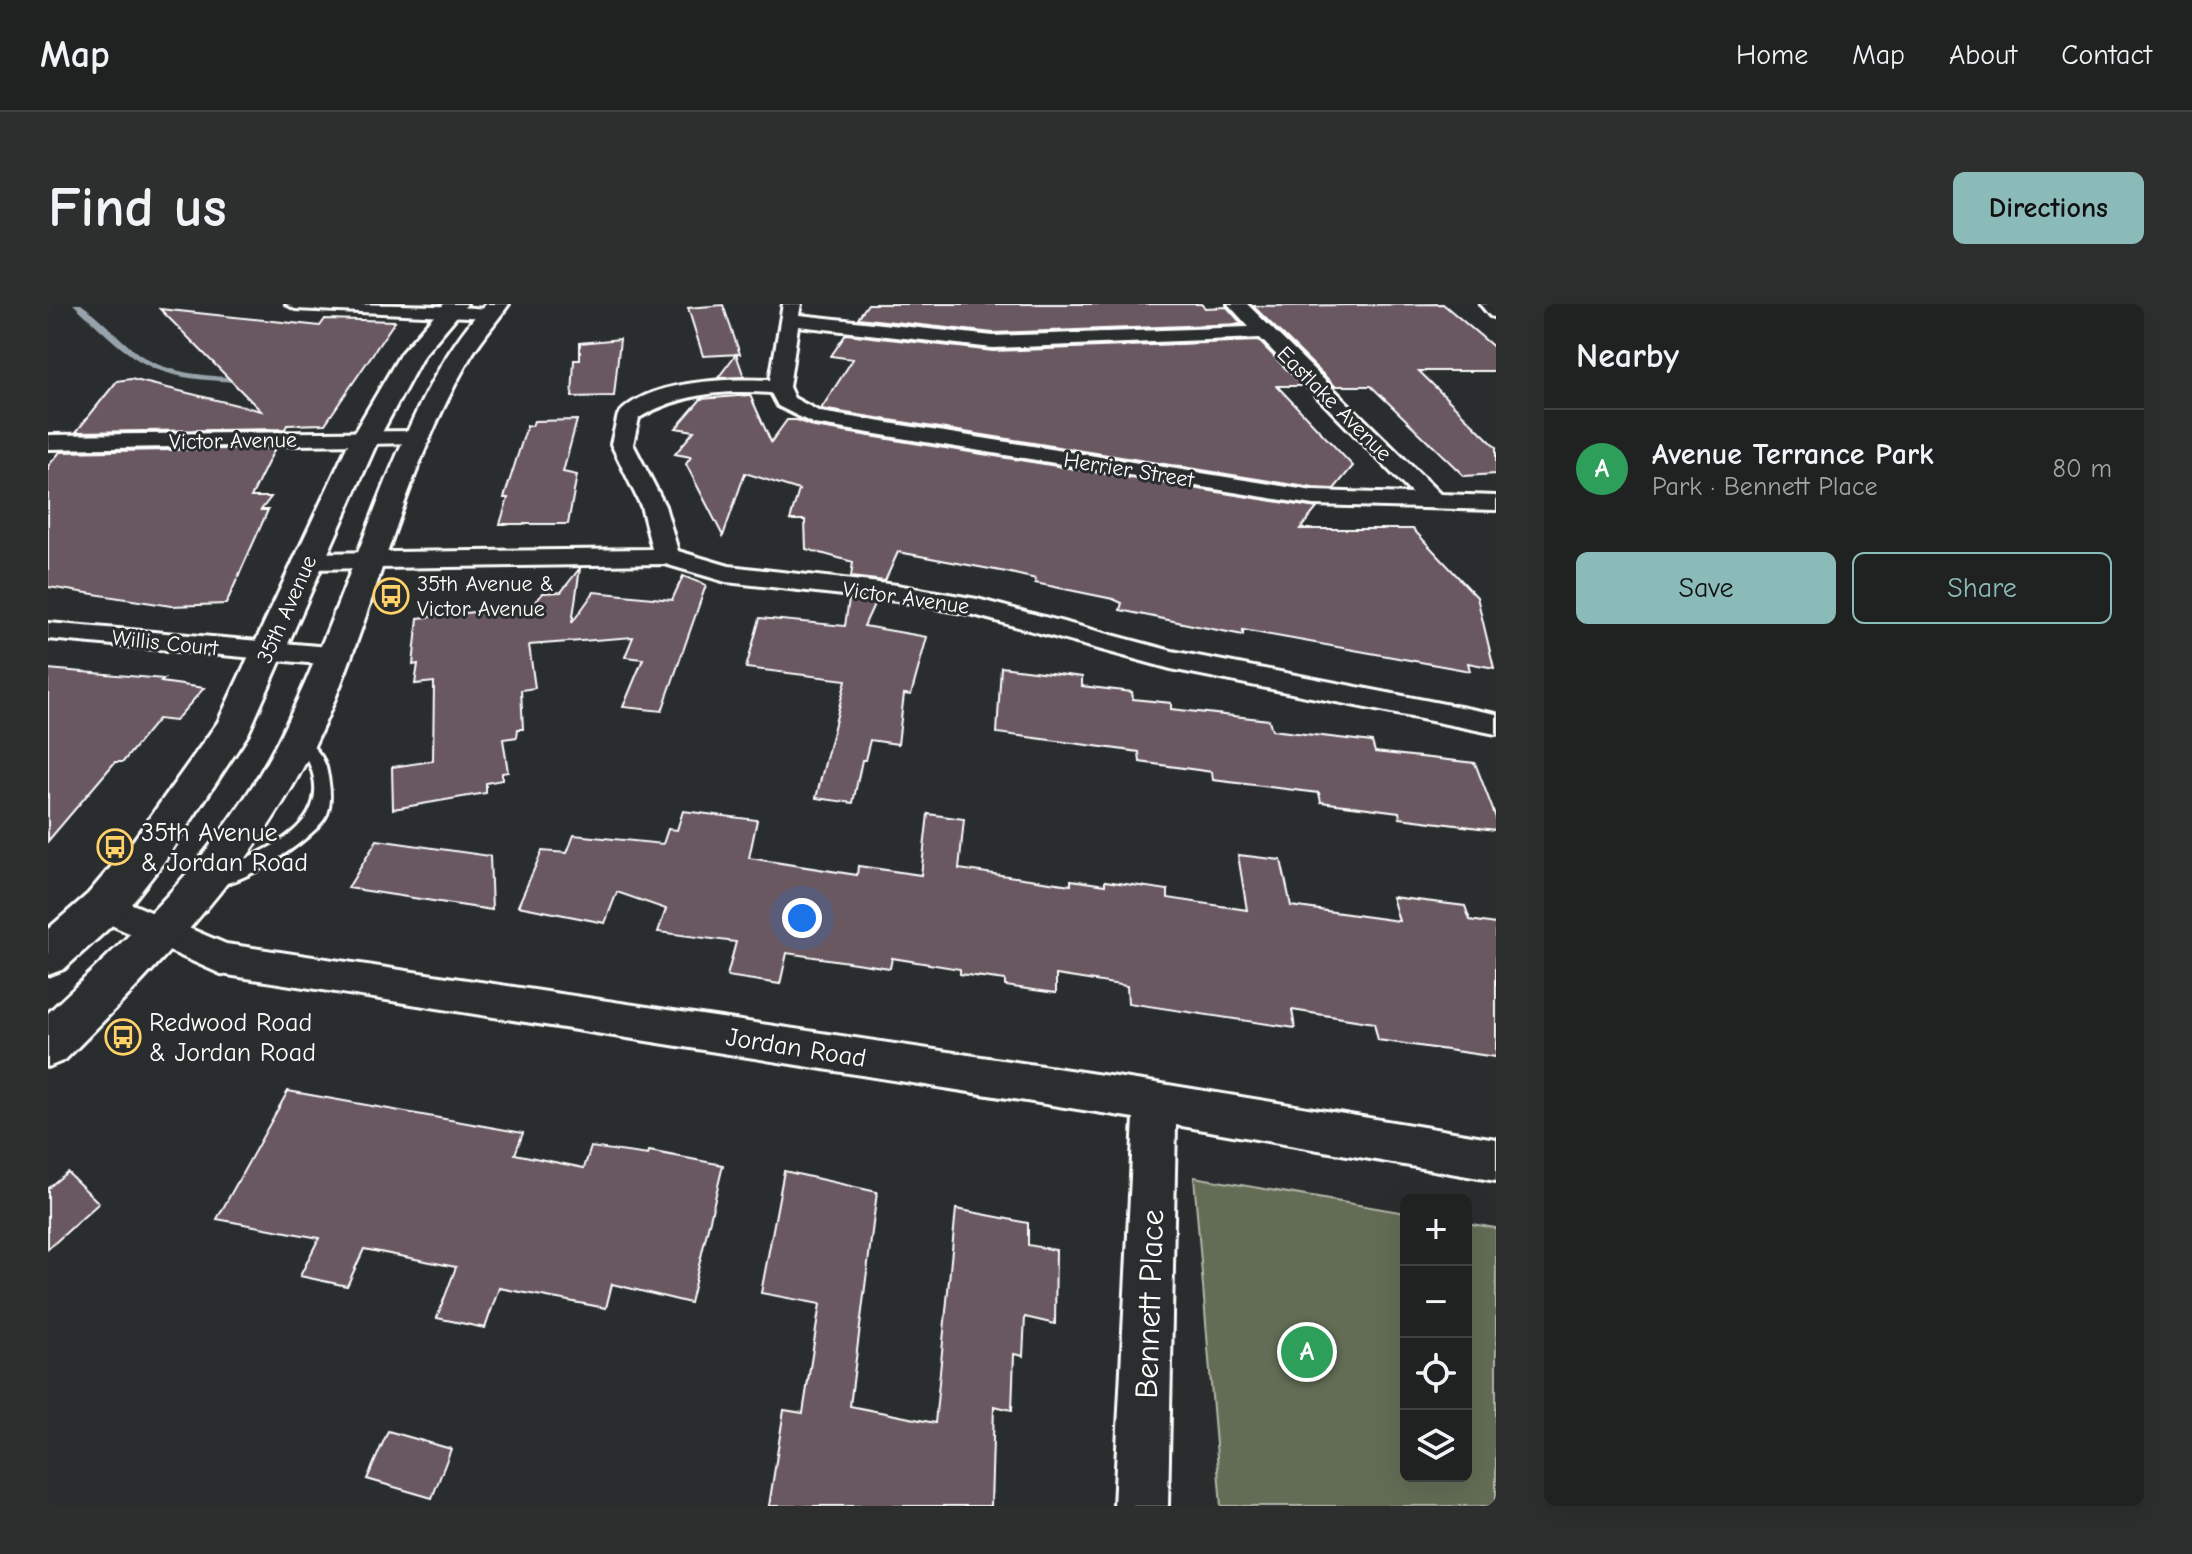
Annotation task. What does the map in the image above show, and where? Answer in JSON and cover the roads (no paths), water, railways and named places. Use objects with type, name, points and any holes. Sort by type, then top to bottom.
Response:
[{"type":"main road","name":"35th Avenue","points":[[48,956],[104,906],[173,820],[235,725],[306,561],[365,438],[413,353],[453,306]]},
{"type":"main road","points":[[48,1045],[162,933],[263,807],[297,742],[418,438],[457,355],[494,308]]},
{"type":"street","points":[[295,304],[494,308]]},
{"type":"street","name":"Eastlake Avenue","points":[[1237,304],[1434,502]]},
{"type":"street","points":[[1489,304],[1496,312]]},
{"type":"street","points":[[667,556],[653,506],[622,444],[629,415],[664,395],[737,385],[779,387],[792,312],[993,342],[1264,332]]},
{"type":"street","name":"Herrier Street","points":[[779,387],[785,402],[814,418],[1313,498],[1496,503]]},
{"type":"street","name":"Victor Avenue","points":[[48,442],[418,438]]},
{"type":"street","name":"Victor Avenue","points":[[306,561],[667,556],[726,574],[897,593],[977,607],[1171,660],[1496,724]]},
{"type":"street","name":"Willis Court","points":[[48,631],[330,656]]},
{"type":"street","name":"Jordan Road","points":[[104,906],[221,959],[1156,1102],[1496,1160]]},
{"type":"street","name":"Bennett Place","points":[[1141,1506],[1156,1102]]},
{"type":"lane","points":[[205,883],[270,856],[306,832],[323,802],[318,761],[297,742]]},
{"type":"waterway","points":[[77,304],[134,354],[157,367],[183,374],[237,380]]},
{"type":"place","name":"35th Avenue & Victor Avenue","points":[[391,596]]},
{"type":"place","name":"35th Avenue & Jordan Road","points":[[115,847]]},
{"type":"place","name":"Redwood Road & Jordan Road","points":[[123,1037]]},
{"type":"place","name":"Avenue Terrance Park","points":[[1307,1352]]}]
